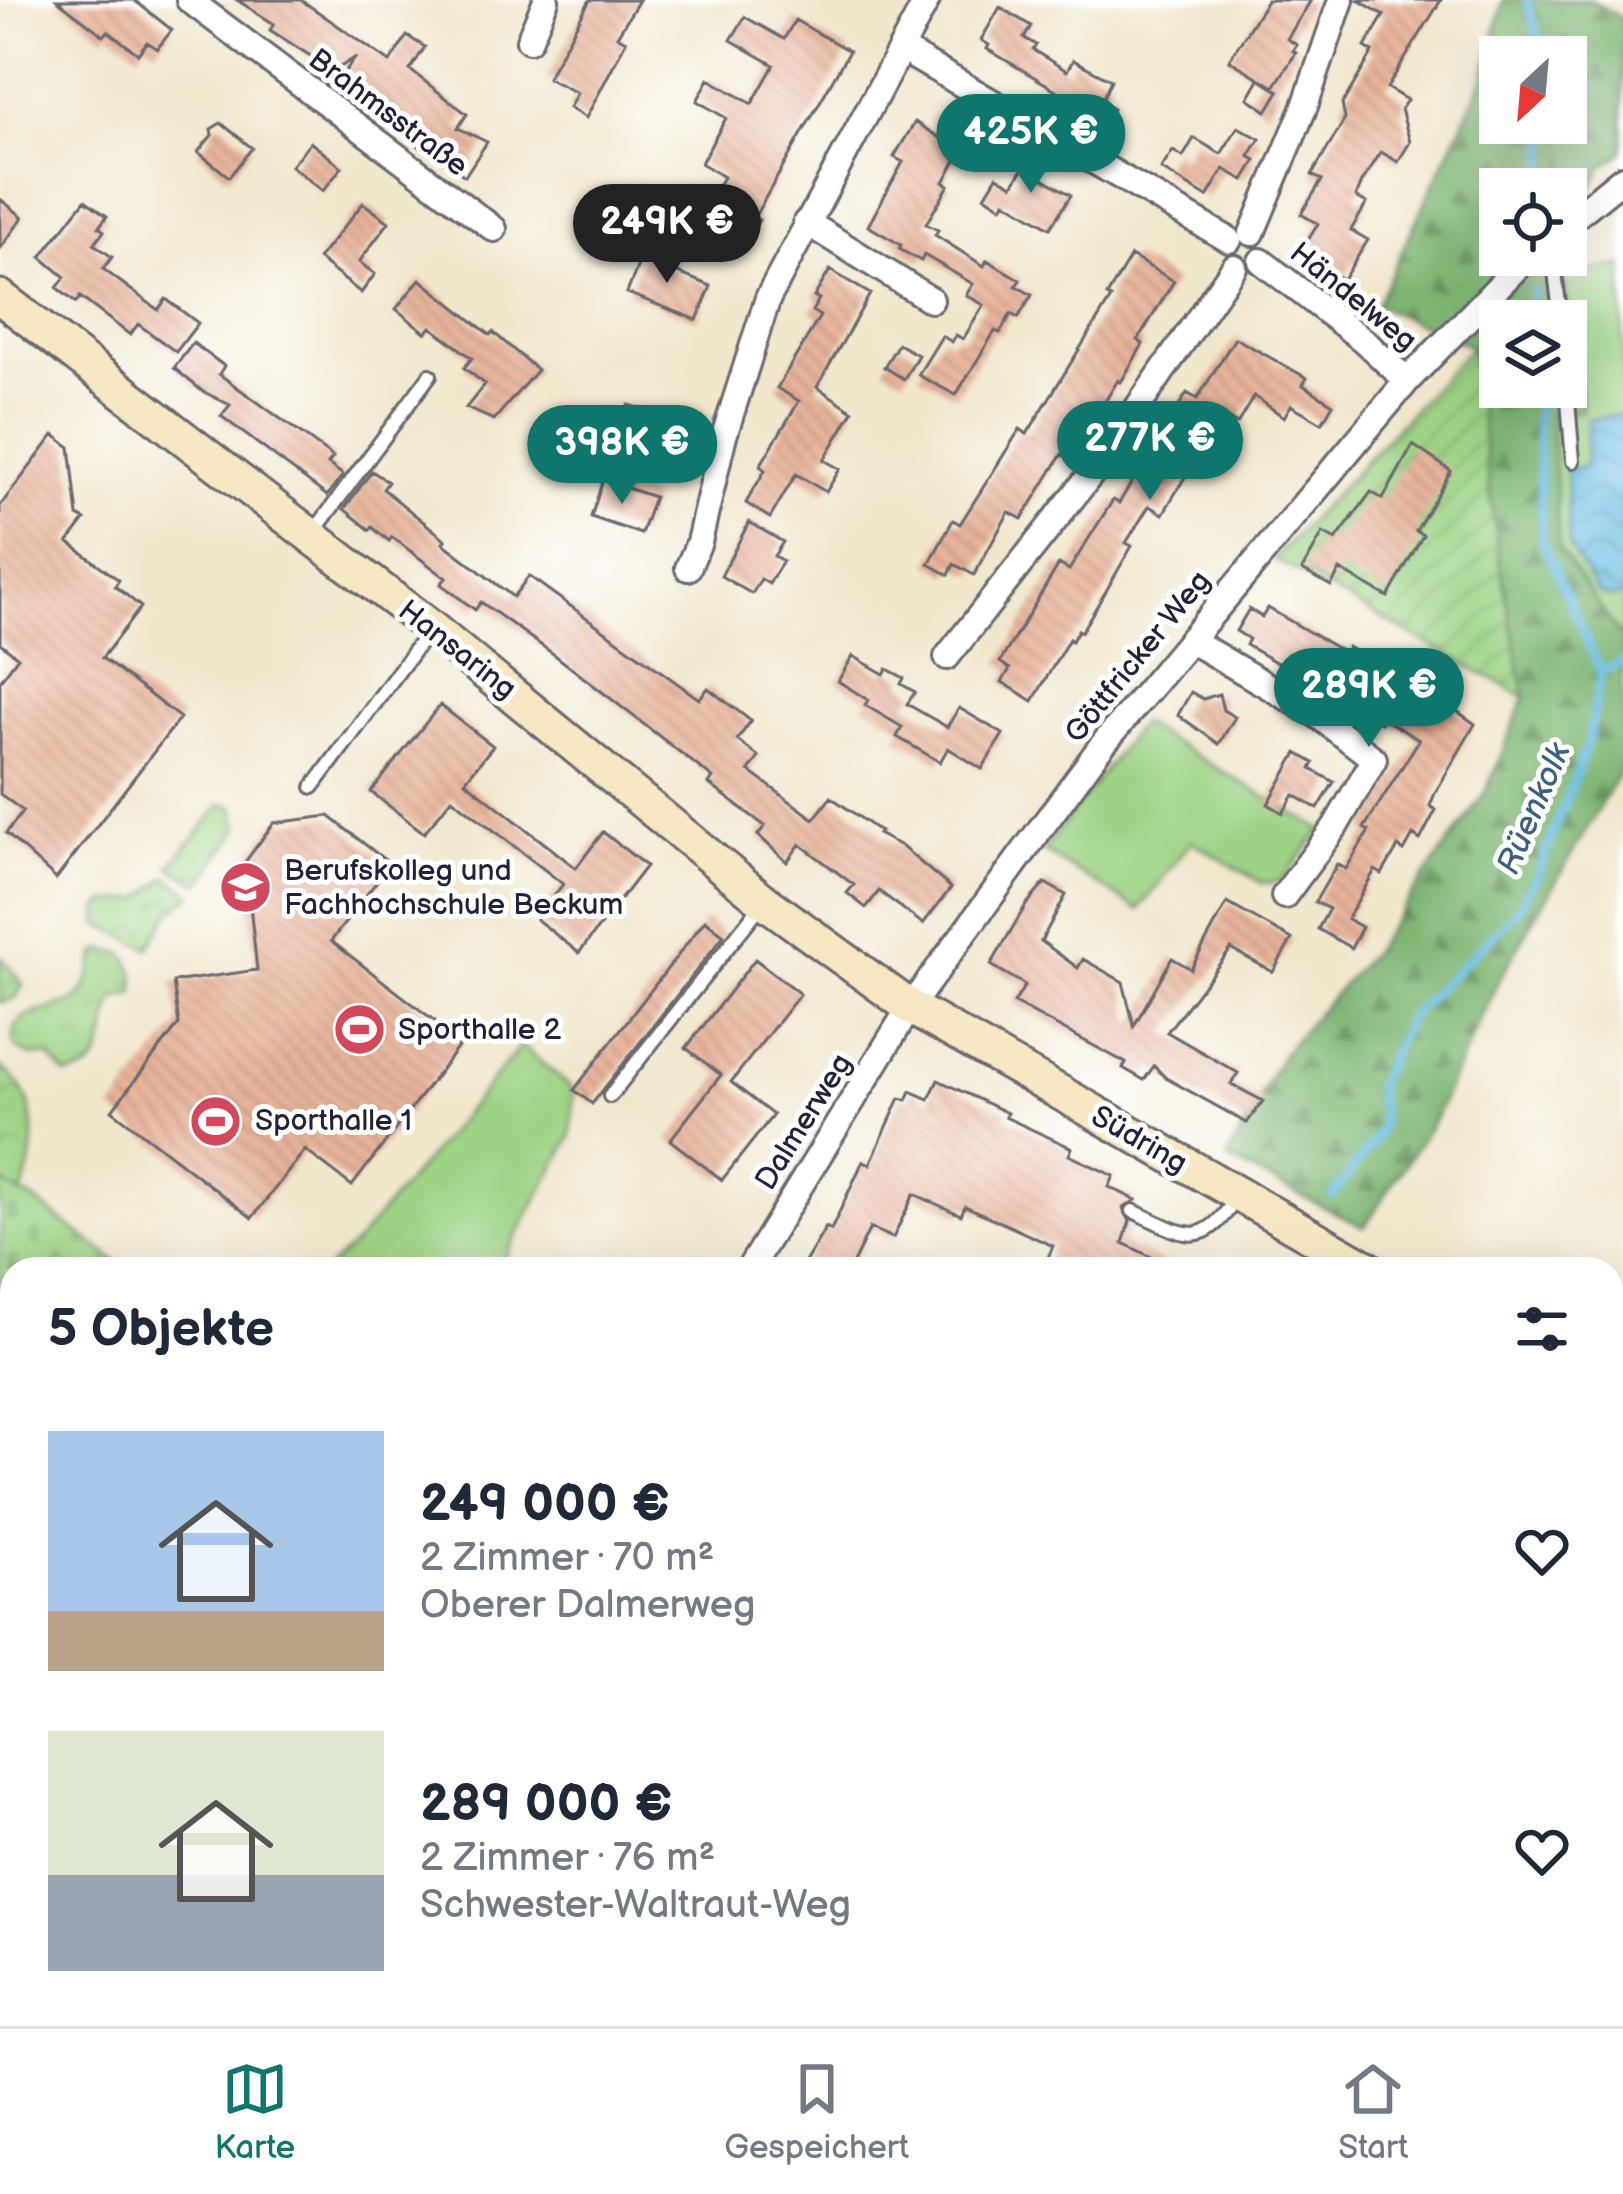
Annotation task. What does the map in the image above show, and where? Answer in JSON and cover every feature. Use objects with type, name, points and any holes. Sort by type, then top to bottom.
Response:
[{"type":"street","name":"Brahmsstraße","points":[[189,0],[494,229]]},
{"type":"street","points":[[529,40],[546,0]]},
{"type":"street","points":[[688,568],[768,298],[927,0]]},
{"type":"street","points":[[902,49],[1240,236],[1262,241],[1262,261],[1251,269],[1234,267],[1226,257],[1240,236],[1305,106],[1341,0]]},
{"type":"street","points":[[1587,207],[1623,178]]},
{"type":"street","points":[[806,222],[931,300]]},
{"type":"street","name":"Händelweg","points":[[1262,261],[1407,380]]},
{"type":"street","points":[[947,657],[1096,468],[1234,267]]},
{"type":"street","name":"Göttfricker Weg","points":[[910,1006],[1099,749],[1407,380],[1509,276]]},
{"type":"street","name":"Hansaring","points":[[0,297],[431,628],[764,901],[910,1006]]},
{"type":"street","points":[[1190,640],[1317,715],[1374,759],[1335,827],[1284,896]]},
{"type":"street","name":"Südring","points":[[910,1006],[1348,1257]]},
{"type":"street","name":"Dalmerweg","points":[[756,1257],[910,1006]]},
{"type":"lane","points":[[311,536],[430,375]]},
{"type":"lane","points":[[1569,408],[1573,461]]},
{"type":"lane","points":[[313,787],[431,628]]},
{"type":"lane","points":[[610,1096],[764,901]]},
{"type":"lane","points":[[1133,1210],[1186,1234],[1207,1232],[1222,1222],[1238,1196]]},
{"type":"green space","points":[[1503,0],[1591,0],[1623,19],[1623,152],[1602,168],[1587,198],[1587,168],[1479,168],[1479,276],[1563,276],[1566,300],[1479,300],[1479,408],[1471,347],[1376,305],[1479,89],[1479,144],[1587,144],[1587,36],[1494,36]]},
{"type":"green space","points":[[1623,266],[1623,640],[1559,550],[1551,413],[1587,408],[1587,300],[1566,300],[1562,276],[1587,276],[1587,271]]},
{"type":"green space","points":[[1471,347],[1499,560],[1525,697],[1274,559]]},
{"type":"green space","points":[[1479,408],[1582,408],[1551,414],[1559,549],[1623,640],[1623,766],[1498,981],[1433,1121],[1364,1227],[1227,1159],[1282,1054],[1373,950],[1487,789],[1525,697],[1499,560]]},
{"type":"green space","points":[[1140,723],[1322,830],[1281,881],[1262,883],[1191,841],[1139,910],[1043,851]]},
{"type":"green space","points":[[222,804],[234,807],[239,829],[200,884],[170,866]]},
{"type":"green space","points":[[167,877],[192,894],[170,913],[149,948],[99,925],[99,908],[105,903],[141,899]]},
{"type":"green space","points":[[103,949],[124,954],[134,973],[135,988],[134,994],[114,999],[102,1048],[91,1066],[66,1075],[49,1056],[31,1056],[15,1048],[17,1024],[33,1013],[76,999],[88,984],[96,953]]},
{"type":"green space","points":[[0,956],[23,984],[16,998],[0,1003]]},
{"type":"green space","points":[[521,1046],[574,1090],[571,1137],[506,1257],[340,1257]]},
{"type":"green space","points":[[0,1067],[24,1092],[33,1125],[31,1161],[22,1194],[0,1182]]},
{"type":"green space","points":[[0,1182],[34,1200],[111,1257],[0,1257]]},
{"type":"water","points":[[1623,415],[1623,595],[1614,598],[1598,593],[1569,546],[1566,469],[1585,467],[1588,419]]},
{"type":"building","points":[[57,0],[134,0],[172,30],[157,49],[147,42],[138,54],[108,31],[104,36]]},
{"type":"building","points":[[237,0],[301,0],[390,62],[407,36],[425,47],[410,70],[467,114],[458,128],[487,142],[465,176],[419,146],[425,137],[340,78],[356,57],[334,71],[270,30],[274,24]]},
{"type":"building","points":[[590,0],[639,0],[617,36],[626,41],[586,118],[569,108],[577,93],[547,78]]},
{"type":"building","points":[[1267,0],[1311,0],[1287,39],[1297,45],[1296,53],[1274,87],[1229,60]]},
{"type":"building","points":[[1358,0],[1441,0],[1387,88],[1407,100],[1401,109],[1410,142],[1398,162],[1381,152],[1362,182],[1356,197],[1367,203],[1351,230],[1368,240],[1343,280],[1300,253],[1318,224],[1301,214],[1322,180],[1312,175],[1345,119],[1342,104],[1373,52],[1365,47],[1384,15]]},
{"type":"building","points":[[1000,7],[1031,26],[1024,38],[1036,45],[1033,50],[1067,71],[1073,60],[1111,80],[1101,102],[1113,109],[1101,130],[1051,99],[1056,90],[987,49],[989,45],[981,40]]},
{"type":"building","points":[[745,17],[784,39],[795,20],[849,51],[755,216],[714,193],[723,177],[701,163],[726,118],[697,101],[709,79],[752,104],[774,65],[731,40]]},
{"type":"building","points":[[1259,79],[1279,91],[1267,111],[1248,98]]},
{"type":"building","points":[[915,122],[961,151],[944,182],[949,185],[926,224],[938,230],[935,235],[984,266],[987,260],[1020,280],[1016,286],[1032,295],[1018,318],[1011,314],[1000,333],[995,331],[956,395],[918,375],[942,336],[952,342],[956,335],[963,339],[984,305],[966,295],[973,284],[924,255],[921,261],[899,249],[901,245],[868,226],[903,162],[894,157]]},
{"type":"building","points":[[221,123],[252,148],[229,177],[198,152],[212,135],[211,129]]},
{"type":"building","points":[[1238,127],[1260,139],[1249,156],[1256,160],[1244,180],[1224,169],[1207,197],[1161,169],[1173,151],[1183,157],[1194,138],[1221,154]]},
{"type":"building","points":[[310,142],[342,167],[323,191],[291,166]]},
{"type":"building","points":[[1024,167],[1071,195],[1050,228],[1005,201],[1002,207],[985,196],[997,176],[1013,185]]},
{"type":"building","points":[[0,199],[23,217],[0,249]]},
{"type":"building","points":[[85,200],[107,216],[94,244],[112,257],[103,269],[158,310],[166,299],[198,323],[176,352],[138,324],[130,335],[80,297],[76,303],[57,288],[65,277],[41,257]]},
{"type":"building","points":[[363,203],[389,222],[359,262],[375,274],[361,293],[318,259]]},
{"type":"building","points":[[739,209],[759,220],[741,250],[722,238]]},
{"type":"building","points":[[646,245],[668,254],[663,267],[711,286],[697,320],[627,293]]},
{"type":"building","points":[[1131,256],[1174,281],[1138,340],[1143,344],[1121,382],[1118,380],[1070,459],[1062,454],[1022,519],[1009,512],[974,575],[954,564],[949,575],[929,564],[953,520],[960,524],[1020,429],[1027,434],[1111,298],[1107,296]]},
{"type":"building","points":[[830,270],[870,294],[817,387],[853,411],[824,460],[840,469],[826,492],[796,474],[770,518],[746,503],[765,470],[760,466],[799,401],[777,388],[820,316],[812,311],[819,299],[814,297]]},
{"type":"building","points":[[420,279],[537,370],[494,420],[466,408],[485,384],[464,368],[472,358],[431,327],[426,333],[396,309]]},
{"type":"building","points":[[1235,338],[1307,378],[1303,385],[1333,404],[1322,423],[1291,405],[1284,417],[1254,396],[1237,424],[1231,420],[1206,462],[1197,457],[1163,514],[1149,506],[1126,543],[1132,546],[1106,591],[1081,632],[1069,639],[1033,701],[1002,682],[1010,669],[1000,662],[1059,564],[1069,570],[1113,500],[1119,503],[1187,393],[1197,399]]},
{"type":"building","points":[[193,343],[224,366],[219,374],[333,457],[328,464],[343,475],[327,496],[221,416],[230,405],[202,391],[174,368]]},
{"type":"building","points":[[898,344],[918,355],[904,379],[884,367]]},
{"type":"building","points":[[629,405],[663,415],[654,448],[618,438]]},
{"type":"building","points":[[54,435],[70,447],[78,516],[85,520],[68,542],[119,580],[115,586],[141,607],[102,658],[180,718],[56,879],[6,833],[23,811],[0,794],[0,681],[18,657],[0,643],[0,506]]},
{"type":"building","points":[[1413,445],[1451,471],[1416,531],[1423,535],[1388,597],[1340,570],[1331,586],[1302,570],[1323,533],[1336,540],[1371,492],[1383,499]]},
{"type":"building","points":[[372,471],[388,482],[383,489],[446,540],[443,543],[513,597],[529,576],[699,699],[708,688],[751,721],[737,740],[759,757],[749,771],[814,819],[831,797],[951,888],[923,924],[879,891],[866,908],[847,893],[854,885],[800,844],[787,862],[758,835],[765,826],[709,784],[713,778],[556,656],[481,602],[475,610],[441,584],[446,578],[392,537],[389,541],[370,530],[344,509]]},
{"type":"building","points":[[603,480],[654,497],[641,534],[591,517]]},
{"type":"building","points":[[749,522],[783,542],[774,556],[783,561],[769,584],[761,579],[752,594],[721,576]]},
{"type":"building","points":[[1268,608],[1345,653],[1348,647],[1475,724],[1435,793],[1430,806],[1436,810],[1420,840],[1413,835],[1404,851],[1398,847],[1382,874],[1375,870],[1347,919],[1362,927],[1351,948],[1318,929],[1329,909],[1315,902],[1337,864],[1346,869],[1369,831],[1364,828],[1419,740],[1246,645],[1249,639],[1236,631],[1249,609],[1262,617]]},
{"type":"building","points":[[853,656],[884,674],[887,669],[904,678],[901,684],[915,692],[907,704],[947,727],[959,708],[1003,734],[982,769],[948,748],[940,762],[897,737],[902,727],[865,705],[868,700],[838,681]]},
{"type":"building","points":[[1191,692],[1203,699],[1219,694],[1223,710],[1235,717],[1219,744],[1178,715]]},
{"type":"building","points":[[440,705],[493,746],[465,781],[576,868],[603,832],[646,866],[579,953],[536,919],[563,884],[452,798],[424,833],[371,792]]},
{"type":"building","points":[[1297,753],[1314,763],[1311,769],[1334,782],[1318,809],[1294,795],[1283,813],[1268,804]]},
{"type":"building","points":[[329,816],[390,864],[331,941],[462,1042],[352,1186],[305,1150],[252,1218],[112,1110],[179,1024],[173,982],[257,970],[249,896],[230,882],[274,823]]},
{"type":"building","points":[[1045,883],[1066,895],[1041,941],[1078,968],[1083,959],[1123,982],[1134,1026],[1172,958],[1191,969],[1227,903],[1292,939],[1273,972],[1231,949],[1167,1032],[1238,1073],[1231,1084],[1263,1101],[1247,1123],[1166,1078],[1154,1066],[1144,1080],[1123,1068],[1126,1063],[1014,1003],[1025,985],[991,965],[1026,905]]},
{"type":"building","points":[[705,920],[724,935],[592,1104],[574,1090]]},
{"type":"building","points":[[755,959],[800,994],[731,1082],[773,1115],[722,1180],[670,1140],[721,1075],[686,1048]]},
{"type":"building","points":[[938,1080],[1072,1148],[1069,1155],[1114,1176],[1109,1187],[1136,1200],[1123,1208],[1130,1221],[1123,1243],[1152,1257],[1048,1257],[1053,1246],[965,1206],[961,1215],[914,1194],[893,1238],[870,1228],[856,1257],[808,1257],[826,1227],[831,1230],[863,1161],[870,1164],[900,1098],[907,1100],[911,1091],[929,1099]]},
{"type":"waterway","name":"Rüenkolk","points":[[1527,0],[1538,36]]},
{"type":"waterway","name":"Rüenkolk","points":[[1545,168],[1547,144]]},
{"type":"waterway","name":"Rüenkolk","points":[[1533,292],[1533,300]]},
{"type":"waterway","name":"Rüenkolk","points":[[1333,1196],[1376,1138],[1382,1123],[1377,1085],[1409,1017],[1517,911],[1538,874],[1589,739],[1601,672],[1542,541],[1537,408]]},
{"type":"waterway","points":[[1601,672],[1623,662]]},
{"type":"place","name":"Berufskolleg und Fachhochschule Beckum","points":[[245,888]]},
{"type":"place","name":"Sporthalle 2","points":[[359,1030]]},
{"type":"place","name":"Sporthalle 1","points":[[216,1121]]}]
